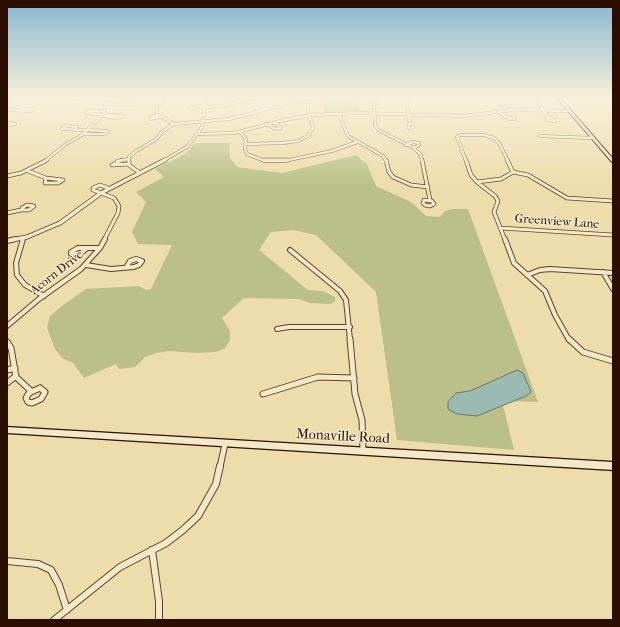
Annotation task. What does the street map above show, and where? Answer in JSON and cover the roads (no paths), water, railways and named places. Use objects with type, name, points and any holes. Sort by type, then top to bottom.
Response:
[{"type":"main road","points":[[583,127],[613,161]]},
{"type":"main road","name":"Monaville Road","points":[[7,430],[613,466]]},
{"type":"street","points":[[7,176],[28,171],[47,161],[64,146],[84,134],[91,127]]},
{"type":"street","points":[[140,173],[129,164],[112,165],[117,161],[129,159],[136,151],[155,140],[163,131],[169,127]]},
{"type":"street","points":[[7,241],[39,233],[60,222],[108,188],[179,153],[188,146],[200,127]]},
{"type":"street","points":[[197,134],[223,135],[256,127]]},
{"type":"street","points":[[272,127],[275,129],[280,127]]},
{"type":"street","points":[[245,144],[283,143],[303,139],[313,132],[312,127]]},
{"type":"street","points":[[344,127],[348,136],[383,156],[387,162],[389,172],[393,177],[411,185],[428,187]]},
{"type":"street","points":[[376,127],[378,130],[414,148],[421,155],[430,200]]},
{"type":"street","points":[[66,129],[106,130],[108,132],[105,134],[84,134]]},
{"type":"street","points":[[240,132],[246,139],[245,152],[251,157],[265,161],[278,162],[332,151],[357,142]]},
{"type":"street","points":[[513,172],[499,143],[494,138],[484,135],[465,134],[457,137],[471,175],[498,201],[494,212],[514,263],[545,290],[569,340],[583,352],[613,361]]},
{"type":"street","points":[[540,136],[593,138]]},
{"type":"street","points":[[406,145],[412,142],[418,143],[419,145],[414,148]]},
{"type":"street","points":[[129,159],[129,164]]},
{"type":"street","points":[[28,171],[46,180],[63,180],[58,183],[45,183],[46,180]]},
{"type":"street","points":[[478,182],[501,179],[513,172],[528,175],[567,198],[613,201]]},
{"type":"street","points":[[101,193],[93,188],[100,185],[108,188]]},
{"type":"street","name":"Acorn Drive","points":[[7,326],[86,265],[100,248],[119,210],[116,200],[101,193]]},
{"type":"street","points":[[7,213],[21,210]]},
{"type":"street","name":"Greenview Lane","points":[[500,228],[613,235]]},
{"type":"street","points":[[23,238],[16,263],[17,276],[25,285],[44,296]]},
{"type":"street","points":[[87,248],[100,248]]},
{"type":"street","points":[[290,250],[344,295],[348,306],[355,394],[362,420],[363,451]]},
{"type":"street","points":[[86,265],[104,269],[127,266],[134,267],[142,262],[140,259],[130,261],[127,266]]},
{"type":"street","points":[[527,275],[540,270],[550,269],[603,272],[613,274]]},
{"type":"street","points":[[603,272],[613,289]]},
{"type":"street","points":[[277,329],[289,326],[350,327]]},
{"type":"street","points":[[7,342],[11,348],[16,376],[19,382],[31,391]]},
{"type":"street","points":[[7,370],[15,368]]},
{"type":"street","points":[[7,384],[16,376]]},
{"type":"street","points":[[263,394],[318,377],[354,378]]},
{"type":"street","points":[[54,620],[120,567],[166,543],[198,516],[216,484],[225,444]]},
{"type":"street","points":[[152,550],[159,600],[159,620]]},
{"type":"street","points":[[7,561],[38,564],[51,570],[59,585],[67,610]]},
{"type":"water","points":[[517,370],[523,373],[531,392],[526,396],[477,416],[457,414],[448,409],[448,402],[456,393],[470,391]]}]
